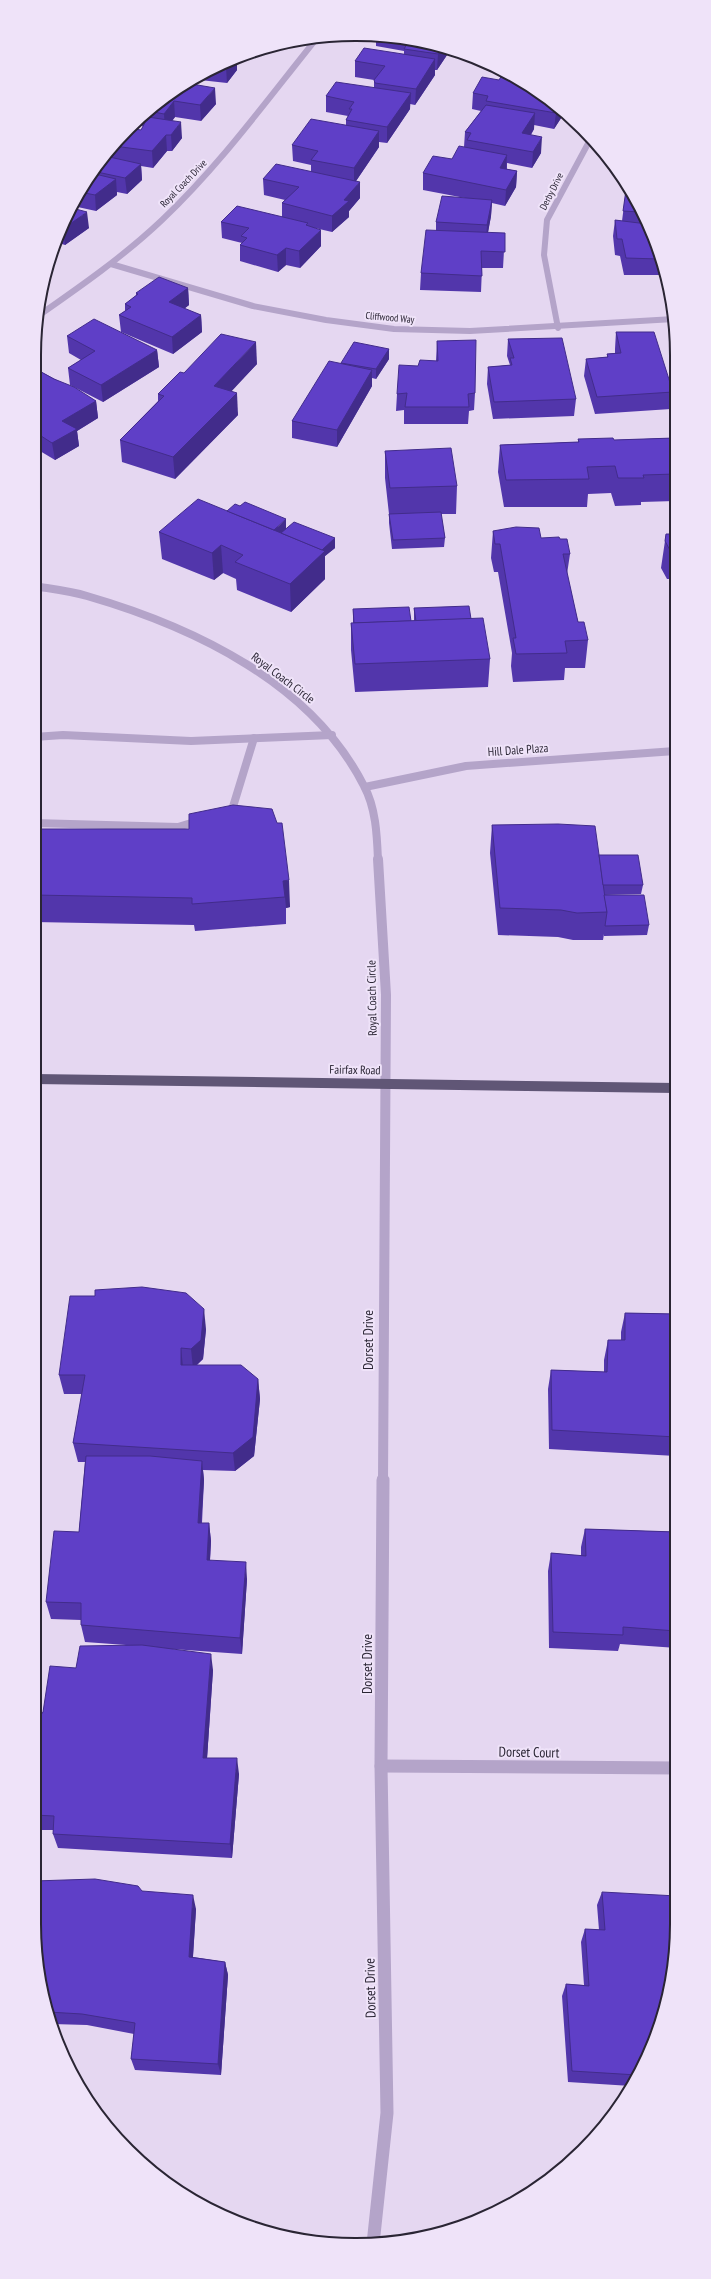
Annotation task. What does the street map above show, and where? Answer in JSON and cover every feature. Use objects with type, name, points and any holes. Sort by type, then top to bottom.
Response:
[{"type":"main road","name":"Fairfax Road","points":[[41,1079],[670,1088]]},
{"type":"street","name":"Royal Coach Drive","points":[[44,311],[111,264],[162,220],[213,168],[312,44]]},
{"type":"street","name":"Derby Drive","points":[[558,328],[544,255],[547,220],[588,144]]},
{"type":"street","name":"Cliffwood Way","points":[[111,264],[252,306],[334,321],[394,329],[470,331],[558,328],[668,320]]},
{"type":"street","name":"Royal Coach Circle","points":[[41,587],[86,596],[142,614],[197,637],[244,663],[280,688],[332,735],[365,787],[376,827],[386,995],[385,1083]]},
{"type":"street","points":[[41,736],[191,741],[332,735]]},
{"type":"street","points":[[41,823],[178,827],[232,810],[254,738]]},
{"type":"street","name":"Hill Dale Plaza","points":[[365,787],[466,766],[670,751]]},
{"type":"street","name":"Dorset Drive","points":[[374,2237],[387,2113],[381,1766],[385,1083]]},
{"type":"street","name":"Dorset Court","points":[[381,1766],[670,1768]]},
{"type":"building","points":[[406,45],[439,53],[438,54],[404,49]]},
{"type":"building","points":[[364,48],[435,59],[416,89],[375,83],[374,80],[385,66],[355,61]]},
{"type":"building","points":[[501,76],[513,83],[556,113],[486,101],[488,96],[473,93],[482,77],[499,80]]},
{"type":"building","points":[[336,82],[411,93],[387,127],[346,120],[352,109],[349,109],[354,102],[326,96]]},
{"type":"building","points":[[195,85],[215,88],[200,105],[174,101],[164,114],[156,112]]},
{"type":"building","points":[[486,105],[535,113],[522,133],[542,137],[533,152],[467,140],[471,133],[465,132]]},
{"type":"building","points":[[150,117],[181,122],[171,135],[166,135],[152,151],[120,147],[137,129],[141,130],[146,121]]},
{"type":"building","points":[[311,119],[379,131],[354,168],[311,160],[318,151],[292,145]]},
{"type":"building","points":[[459,146],[507,155],[500,168],[517,171],[506,190],[423,173],[433,156],[452,159]]},
{"type":"building","points":[[111,157],[141,164],[125,178],[100,173]]},
{"type":"building","points":[[276,164],[360,182],[344,200],[349,201],[332,216],[282,203],[299,187],[263,179]]},
{"type":"building","points":[[98,175],[116,179],[95,195],[86,193]]},
{"type":"building","points":[[625,194],[636,212],[623,211]]},
{"type":"building","points":[[442,196],[492,200],[487,225],[436,222]]},
{"type":"building","points":[[237,206],[308,223],[306,225],[321,230],[299,251],[286,248],[277,255],[240,245],[247,238],[241,236],[249,228],[221,222]]},
{"type":"building","points":[[77,209],[87,212],[69,224]]},
{"type":"building","points":[[615,220],[641,223],[654,259],[626,258],[622,239],[617,239]]},
{"type":"building","points":[[426,230],[505,233],[505,252],[481,251],[482,276],[421,273]]},
{"type":"building","points":[[159,277],[188,288],[169,302],[201,315],[172,337],[119,315],[131,307],[125,304],[138,294],[136,293]]},
{"type":"building","points":[[94,319],[157,350],[101,385],[68,368],[95,351],[67,336]]},
{"type":"building","points":[[616,332],[654,332],[670,383],[670,392],[597,397],[586,359],[608,357],[607,354],[621,353]]},
{"type":"building","points":[[221,334],[256,342],[214,386],[237,393],[173,457],[120,440],[164,396],[158,394],[180,372],[184,373]]},
{"type":"building","points":[[562,338],[576,399],[494,402],[488,367],[512,365],[510,358],[514,358],[508,339]]},
{"type":"building","points":[[476,340],[475,393],[468,394],[469,407],[405,407],[407,393],[397,394],[399,365],[418,366],[420,360],[438,361],[437,341]]},
{"type":"building","points":[[354,342],[389,349],[376,369],[341,363]]},
{"type":"building","points":[[329,361],[372,370],[337,430],[292,421]]},
{"type":"building","points":[[41,372],[74,387],[96,401],[62,421],[77,429],[52,443],[41,436]]},
{"type":"building","points":[[613,438],[614,440],[670,438],[670,474],[643,475],[644,478],[618,478],[615,466],[587,467],[589,479],[506,480],[500,445],[579,442],[578,439]]},
{"type":"building","points":[[451,448],[457,486],[390,488],[385,451]]},
{"type":"building","points":[[198,499],[325,551],[290,584],[235,562],[243,555],[221,545],[212,553],[159,532]]},
{"type":"building","points":[[245,502],[286,519],[274,530],[227,511],[235,504],[240,506]]},
{"type":"building","points":[[441,512],[445,538],[393,540],[389,514]]},
{"type":"building","points":[[294,522],[335,538],[322,550],[281,533]]},
{"type":"building","points":[[516,527],[539,528],[541,538],[559,537],[560,539],[567,539],[570,554],[563,554],[578,622],[584,622],[588,640],[565,641],[567,653],[516,654],[513,638],[516,638],[500,544],[495,544],[493,531]]},
{"type":"building","points":[[666,534],[670,534],[670,550],[665,541]]},
{"type":"building","points":[[469,606],[471,619],[416,621],[414,608]]},
{"type":"building","points":[[409,607],[411,621],[354,623],[353,609]]},
{"type":"building","points":[[483,618],[490,659],[355,664],[351,623]]},
{"type":"building","points":[[233,805],[272,809],[277,823],[282,823],[289,880],[283,881],[285,897],[192,904],[192,898],[41,895],[41,829],[189,829],[189,814]]},
{"type":"building","points":[[558,824],[595,826],[607,912],[577,913],[561,910],[500,908],[492,825]]},
{"type":"building","points":[[599,855],[638,855],[643,885],[603,885]]},
{"type":"building","points":[[604,895],[644,895],[649,925],[605,926],[607,912]]},
{"type":"building","points":[[142,1287],[186,1293],[204,1309],[201,1340],[191,1349],[181,1348],[181,1365],[241,1365],[258,1379],[253,1437],[233,1453],[73,1443],[85,1375],[59,1375],[70,1296],[95,1296],[95,1290]]},
{"type":"building","points":[[625,1313],[670,1314],[670,1437],[552,1430],[551,1370],[607,1372],[608,1340],[625,1340]]},
{"type":"building","points":[[86,1456],[150,1456],[202,1461],[198,1523],[209,1523],[207,1560],[246,1562],[240,1638],[81,1625],[81,1603],[46,1602],[54,1531],[79,1532]]},
{"type":"building","points":[[585,1529],[670,1532],[670,1631],[623,1627],[623,1635],[553,1632],[551,1553],[586,1556]]},
{"type":"building","points":[[142,1645],[211,1654],[203,1758],[237,1758],[230,1844],[53,1834],[54,1816],[41,1815],[41,1715],[43,1712],[50,1666],[76,1668],[80,1646]]},
{"type":"building","points":[[95,1879],[138,1886],[142,1891],[193,1895],[189,1957],[225,1962],[218,2064],[131,2059],[135,2023],[82,2014],[54,2012],[47,1985],[44,1965],[41,1924],[41,1881]]},
{"type":"building","points":[[602,1892],[670,1896],[669,1944],[664,1985],[653,2025],[638,2063],[632,2075],[572,2071],[566,1984],[589,1986],[585,1929],[605,1930]]}]
